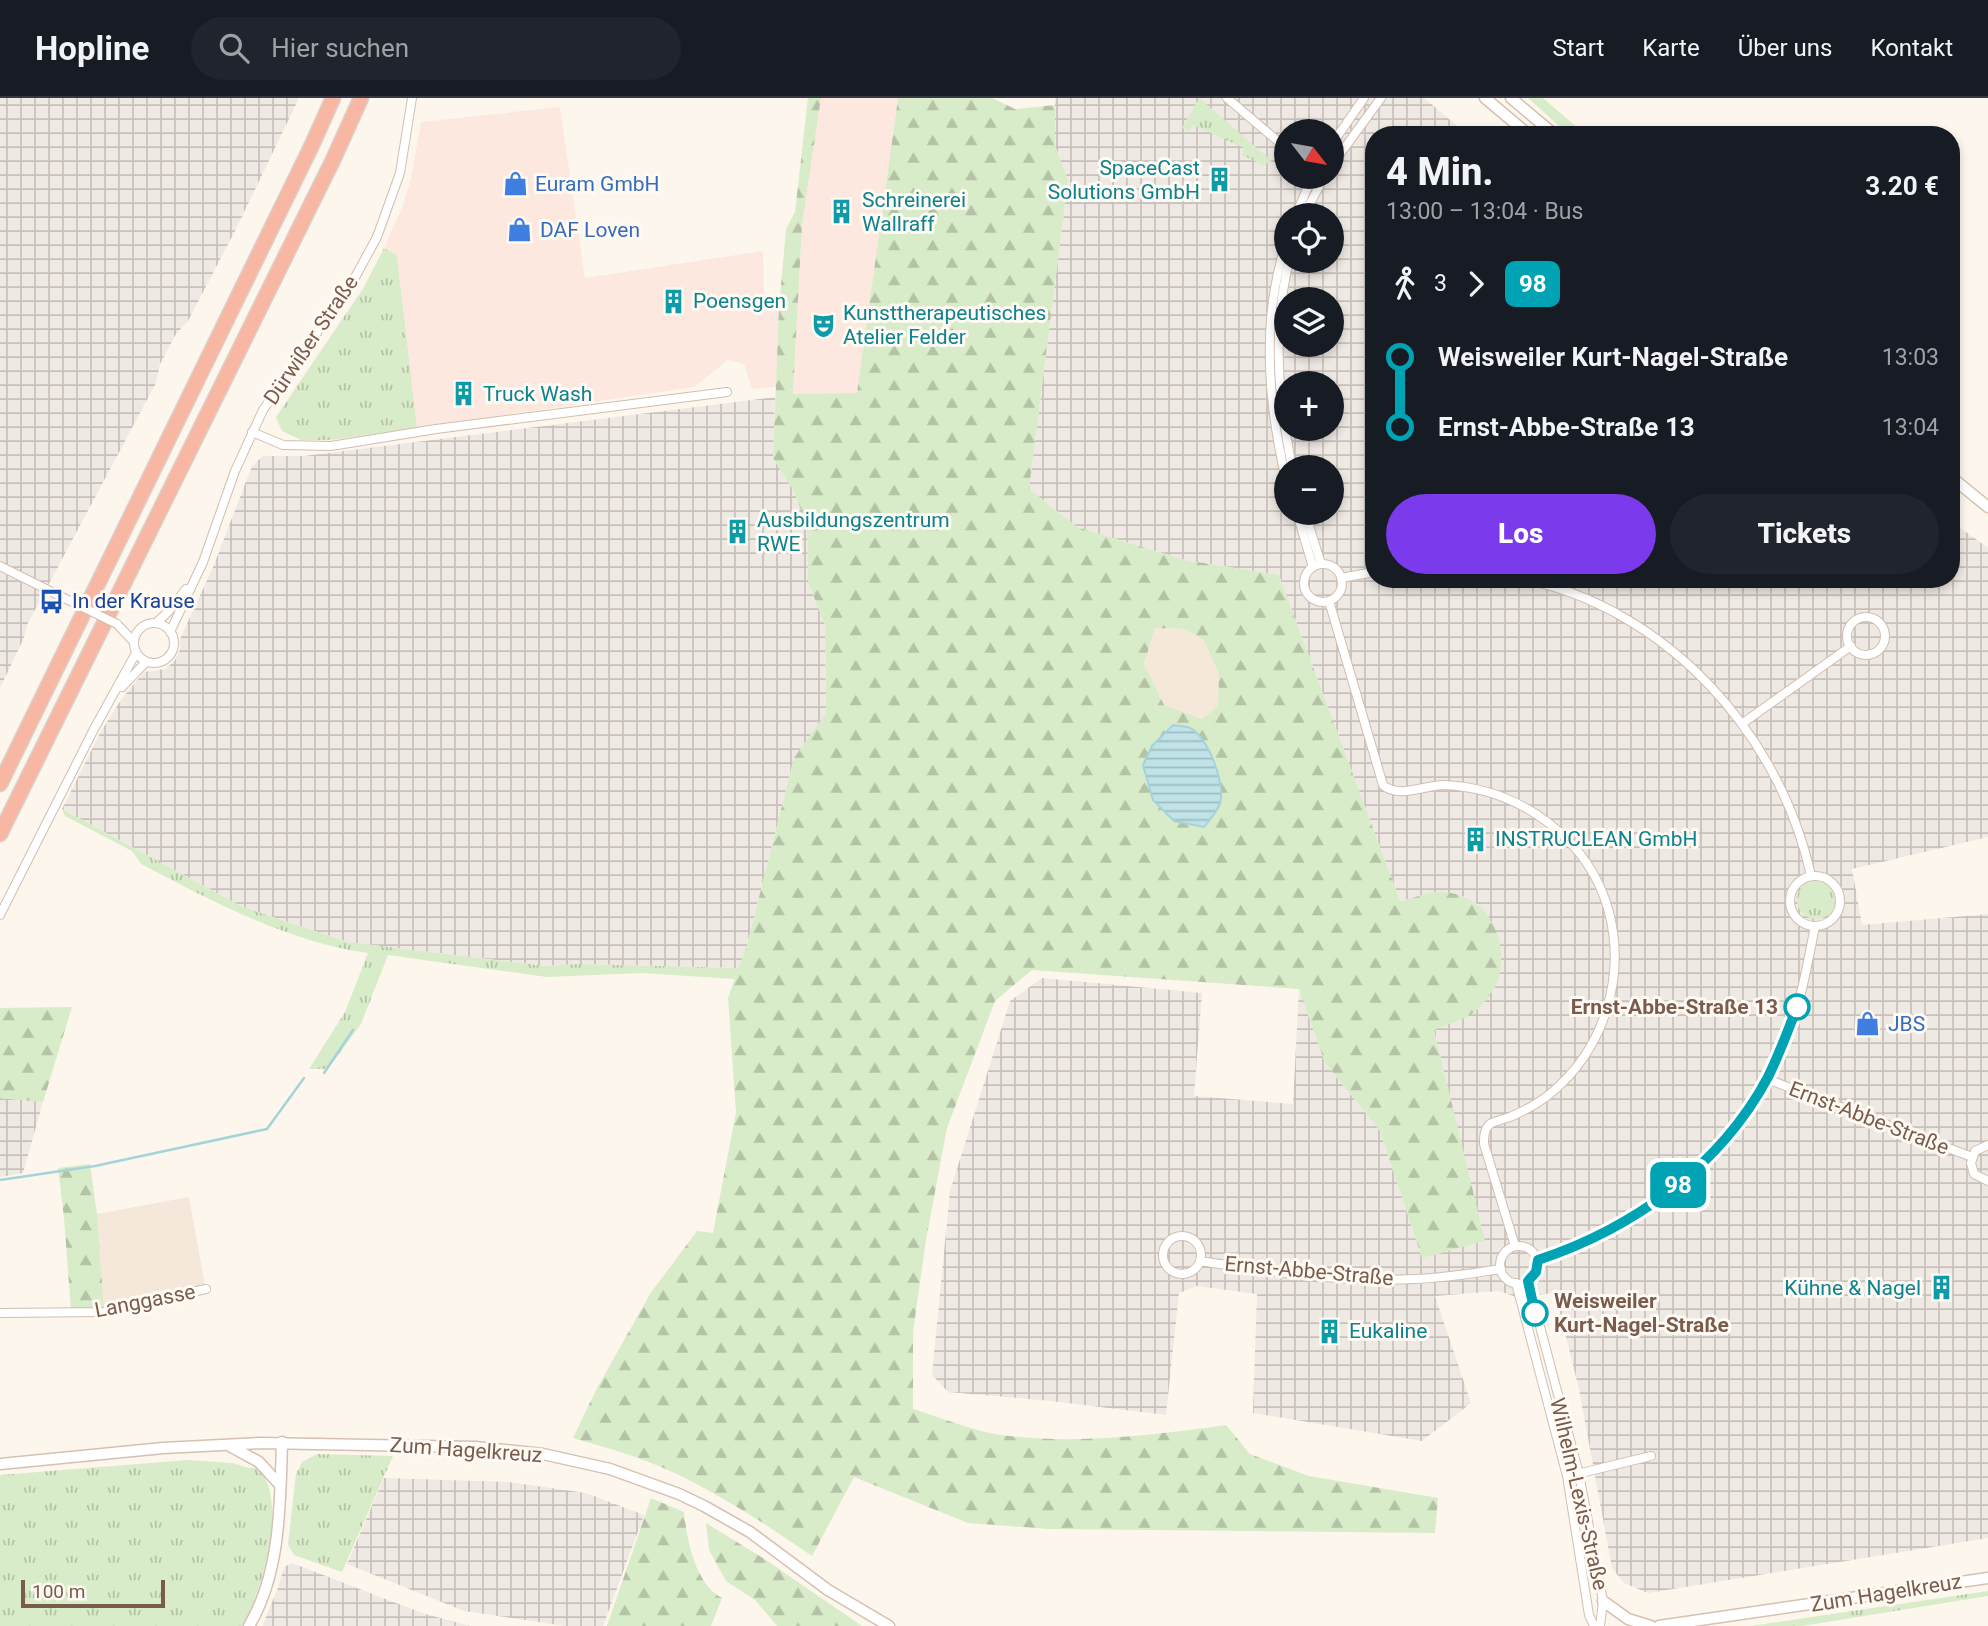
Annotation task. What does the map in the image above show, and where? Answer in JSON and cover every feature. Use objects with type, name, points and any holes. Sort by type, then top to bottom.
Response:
[{"type":"highway","points":[[0,785],[333,98]]},
{"type":"highway","points":[[0,834],[327,173],[361,98]]},
{"type":"main road","points":[[1485,98],[1518,126]]},
{"type":"main road","points":[[1511,98],[1544,126]]},
{"type":"main road","points":[[1960,484],[1988,507]]},
{"type":"main road","points":[[249,1626],[267,1585],[276,1552],[282,1443]]},
{"type":"main road","points":[[227,1444],[260,1462],[279,1485]]},
{"type":"main road","name":"Zum Hagelkreuz","points":[[0,1464],[227,1444],[475,1447],[543,1454],[610,1469],[679,1494],[750,1532],[828,1590],[889,1626]]},
{"type":"main road","name":"Zum Hagelkreuz","points":[[1659,1626],[1988,1578]]},
{"type":"main road","points":[[1602,1601],[1628,1619],[1651,1626]]},
{"type":"street","name":"Dürwißer Straße","points":[[170,632],[212,539],[234,471],[263,410],[353,281],[377,237],[400,173],[412,98]]},
{"type":"street","points":[[1227,98],[1274,138]]},
{"type":"street","points":[[1344,127],[1364,98]]},
{"type":"street","points":[[1344,149],[1381,98]]},
{"type":"street","points":[[1279,273],[1274,293],[1269,364],[1281,455]]},
{"type":"street","points":[[1286,273],[1281,295],[1277,365],[1289,455]]},
{"type":"street","points":[[252,432],[283,445],[331,446],[436,429],[727,392]]},
{"type":"street","points":[[1302,525],[1317,566]]},
{"type":"street","points":[[1308,525],[1317,566]]},
{"type":"street","points":[[0,566],[133,633]]},
{"type":"street","points":[[1317,566],[1332,566],[1341,578],[1340,590],[1329,601],[1316,601],[1307,594],[1304,582],[1308,570],[1317,566]]},
{"type":"street","points":[[1341,578],[1365,574]]},
{"type":"street","name":"Dürwißer Straße","points":[[156,624],[194,579]]},
{"type":"street","points":[[1551,588],[1593,603],[1639,627],[1695,671],[1743,723],[1779,783],[1801,836],[1811,876]]},
{"type":"street","points":[[1329,601],[1383,785],[1397,792],[1442,785],[1469,788],[1497,794],[1527,807],[1551,824],[1572,844],[1590,869],[1605,899],[1614,931],[1615,955],[1614,982],[1603,1024],[1588,1052],[1571,1074],[1551,1093],[1534,1105],[1491,1124],[1484,1135],[1484,1143],[1515,1246]]},
{"type":"street","points":[[1862,617],[1874,618],[1883,626],[1885,638],[1878,651],[1873,654],[1860,654],[1851,646],[1848,641],[1849,629],[1856,620],[1862,617]]},
{"type":"street","points":[[133,633],[150,624],[156,624],[170,632],[174,639],[170,656],[163,661],[146,662],[136,653]]},
{"type":"street","points":[[0,915],[94,729],[136,653],[133,633]]},
{"type":"street","points":[[1743,723],[1851,646]]},
{"type":"street","points":[[115,694],[146,662]]},
{"type":"street","points":[[1811,876],[1826,878],[1833,883],[1840,896],[1838,911],[1834,917],[1815,926],[1800,921],[1790,902],[1798,882],[1811,876]]},
{"type":"street","name":"Ernst-Abbe-Straße","points":[[1538,1260],[1595,1237],[1664,1196],[1702,1163],[1727,1136],[1767,1079],[1797,1006],[1815,926]]},
{"type":"street","name":"Ernst-Abbe-Straße","points":[[1767,1079],[1972,1157]]},
{"type":"street","name":"Ernst-Abbe-Straße","points":[[1988,1144],[1979,1147],[1970,1163],[1974,1174],[1988,1181]]},
{"type":"street","name":"Ernst-Abbe-Straße","points":[[1185,1236],[1200,1247],[1200,1261],[1198,1266],[1188,1273],[1177,1273],[1167,1267],[1164,1251],[1172,1239],[1185,1236]]},
{"type":"street","points":[[1515,1246],[1527,1247],[1538,1260],[1536,1272],[1528,1281],[1516,1283],[1505,1277],[1501,1269],[1505,1252],[1515,1246]]},
{"type":"street","name":"Ernst-Abbe-Straße","points":[[1200,1261],[1272,1272],[1383,1280],[1417,1279],[1501,1269]]},
{"type":"street","name":"Wilhelm-Lexis-Straße","points":[[1528,1281],[1579,1474],[1602,1601],[1600,1626]]},
{"type":"street","name":"Wilhelm-Lexis-Straße","points":[[1516,1283],[1567,1476],[1589,1615],[1594,1626]]},
{"type":"street","name":"Langgasse","points":[[0,1313],[104,1312],[206,1289]]},
{"type":"street","points":[[1567,1476],[1651,1456]]},
{"type":"shaded area","points":[[0,98],[299,98],[236,229],[188,321],[176,334],[160,364],[156,383],[28,623],[23,640],[0,688]]},
{"type":"shaded area","points":[[821,98],[898,98],[857,394],[793,394],[802,225]]},
{"type":"shaded area","points":[[1055,98],[1424,98],[1457,126],[1365,126],[1365,588],[1960,588],[1960,528],[1988,548],[1988,837],[1852,869],[1862,925],[1988,914],[1988,1538],[1648,1593],[1624,1583],[1612,1568],[1579,1389],[1555,1293],[1516,1297],[1499,1291],[1435,1296],[1471,1403],[1422,1441],[1253,1413],[1257,1294],[1197,1286],[1179,1293],[1166,1415],[948,1392],[932,1375],[950,1191],[1010,1001],[1042,978],[1202,993],[1194,1096],[1293,1104],[1299,989],[1325,1063],[1380,1131],[1422,1258],[1484,1240],[1434,1030],[1476,1011],[1479,905],[1466,897],[1436,892],[1400,901],[1279,575],[1185,560],[1077,527],[1029,489],[1068,180],[1055,146]]},
{"type":"shaded area","points":[[560,107],[585,278],[763,251],[764,305],[779,308],[776,387],[754,389],[744,364],[728,360],[694,387],[417,428],[397,255],[384,248],[402,208],[411,179],[421,122]]},
{"type":"shaded area","points":[[775,397],[773,458],[794,491],[807,527],[808,582],[825,625],[826,714],[794,758],[739,968],[580,964],[546,966],[348,942],[243,907],[62,809],[100,733],[121,700],[144,672],[166,669],[175,660],[180,650],[180,639],[214,565],[252,466],[263,456],[304,456]]},
{"type":"shaded area","points":[[1155,628],[1184,629],[1203,639],[1219,674],[1218,706],[1202,719],[1164,705],[1144,665]]},
{"type":"shaded area","points":[[0,1098],[43,1102],[23,1173],[0,1177]]},
{"type":"shaded area","points":[[189,1197],[205,1286],[104,1308],[97,1214]]},
{"type":"shaded area","points":[[384,1478],[508,1482],[586,1493],[644,1515],[603,1626],[565,1626],[464,1611],[347,1564]]},
{"type":"shaded area","points":[[292,1563],[422,1613],[470,1626],[262,1626],[284,1567]]},
{"type":"green space","points":[[808,98],[821,98],[802,225],[793,394],[857,393],[898,98],[992,98],[1015,109],[1055,105],[1055,146],[1068,180],[1029,489],[1077,527],[1185,560],[1279,575],[1400,901],[1437,892],[1469,899],[1491,920],[1498,934],[1501,950],[1497,983],[1486,1000],[1469,1016],[1434,1030],[1485,1241],[1422,1258],[1380,1131],[1325,1063],[1299,989],[1032,970],[995,1001],[947,1128],[926,1240],[913,1332],[913,1409],[979,1430],[1029,1438],[1114,1438],[1226,1425],[1250,1454],[1309,1476],[1438,1498],[1435,1533],[1050,1529],[968,1523],[854,1477],[812,1556],[737,1507],[675,1473],[632,1456],[573,1438],[596,1390],[650,1294],[697,1231],[713,1233],[736,1112],[728,998],[747,945],[794,758],[826,713],[825,625],[808,582],[807,527],[794,491],[773,458],[779,308],[786,229],[795,212]],"holes":[[[1155,628],[1184,629],[1203,639],[1219,674],[1218,706],[1202,719],[1164,705],[1144,664]]]},
{"type":"green space","points":[[1199,98],[1272,161],[1263,165],[1242,155],[1244,148],[1193,125],[1189,131],[1182,128]]},
{"type":"green space","points":[[1528,98],[1543,98],[1576,126],[1559,126]]},
{"type":"green space","points":[[384,248],[397,255],[417,428],[331,440],[301,440],[282,431],[276,417],[364,287]]},
{"type":"green space","points":[[62,809],[243,907],[348,942],[546,966],[580,964],[739,968],[735,979],[641,973],[547,977],[388,955],[361,1024],[328,1069],[309,1069],[345,1012],[368,953],[309,940],[223,906],[141,864],[132,851],[65,816]]},
{"type":"green space","points":[[1816,881],[1829,887],[1835,900],[1829,913],[1816,919],[1803,913],[1797,900],[1803,887]]},
{"type":"green space","points":[[72,1007],[43,1102],[0,1098],[0,1008]]},
{"type":"green space","points":[[90,1164],[97,1214],[104,1308],[71,1310],[58,1168]]},
{"type":"green space","points":[[317,1454],[393,1456],[342,1572],[294,1555],[288,1545],[296,1474],[302,1462]]},
{"type":"green space","points":[[188,1460],[257,1467],[267,1481],[272,1522],[269,1545],[257,1591],[242,1626],[0,1626],[0,1475]]},
{"type":"green space","points":[[651,1498],[684,1512],[690,1548],[699,1572],[705,1583],[722,1598],[711,1626],[607,1626]]},
{"type":"green space","points":[[706,1523],[766,1560],[862,1626],[777,1626],[755,1600],[726,1581],[709,1550]]},
{"type":"green space","points":[[1988,1591],[1988,1596],[1802,1626],[1751,1626]]},
{"type":"water","points":[[1173,725],[1188,727],[1197,733],[1209,750],[1218,773],[1220,803],[1204,827],[1174,821],[1153,800],[1143,765],[1152,746]]},
{"type":"waterway","points":[[324,1073],[353,1030]]},
{"type":"waterway","points":[[0,1180],[95,1166],[267,1129],[304,1078]]},
{"type":"bus line","name":"98","points":[[1535,1313],[1528,1281],[1536,1272],[1538,1260],[1595,1237],[1650,1206],[1702,1163],[1727,1136],[1767,1079],[1797,1007]]},
{"type":"place","name":"SpaceCast Solutions GmbH","points":[[1220,180]]},
{"type":"place","name":"Euram GmbH","points":[[515,184]]},
{"type":"place","name":"Schreinerei Wallraff","points":[[842,212]]},
{"type":"place","name":"DAF Loven","points":[[520,230]]},
{"type":"place","name":"Poensgen","points":[[673,301]]},
{"type":"place","name":"Kunsttherapeutisches Atelier Felder","points":[[823,325]]},
{"type":"place","name":"Truck Wash","points":[[463,394]]},
{"type":"place","name":"Ausbildungszentrum RWE","points":[[737,532]]},
{"type":"place","name":"In der Krause","points":[[52,601]]},
{"type":"place","name":"INSTRUCLEAN GmbH","points":[[1475,839]]},
{"type":"place","name":"Ernst-Abbe-Straße 13","points":[[1797,1007]]},
{"type":"place","name":"JBS","points":[[1868,1024]]},
{"type":"place","name":"Kühne & Nagel","points":[[1941,1288]]},
{"type":"place","name":"Weisweiler Kurt-Nagel-Straße","points":[[1535,1313]]},
{"type":"place","name":"Eukaline","points":[[1329,1331]]}]
